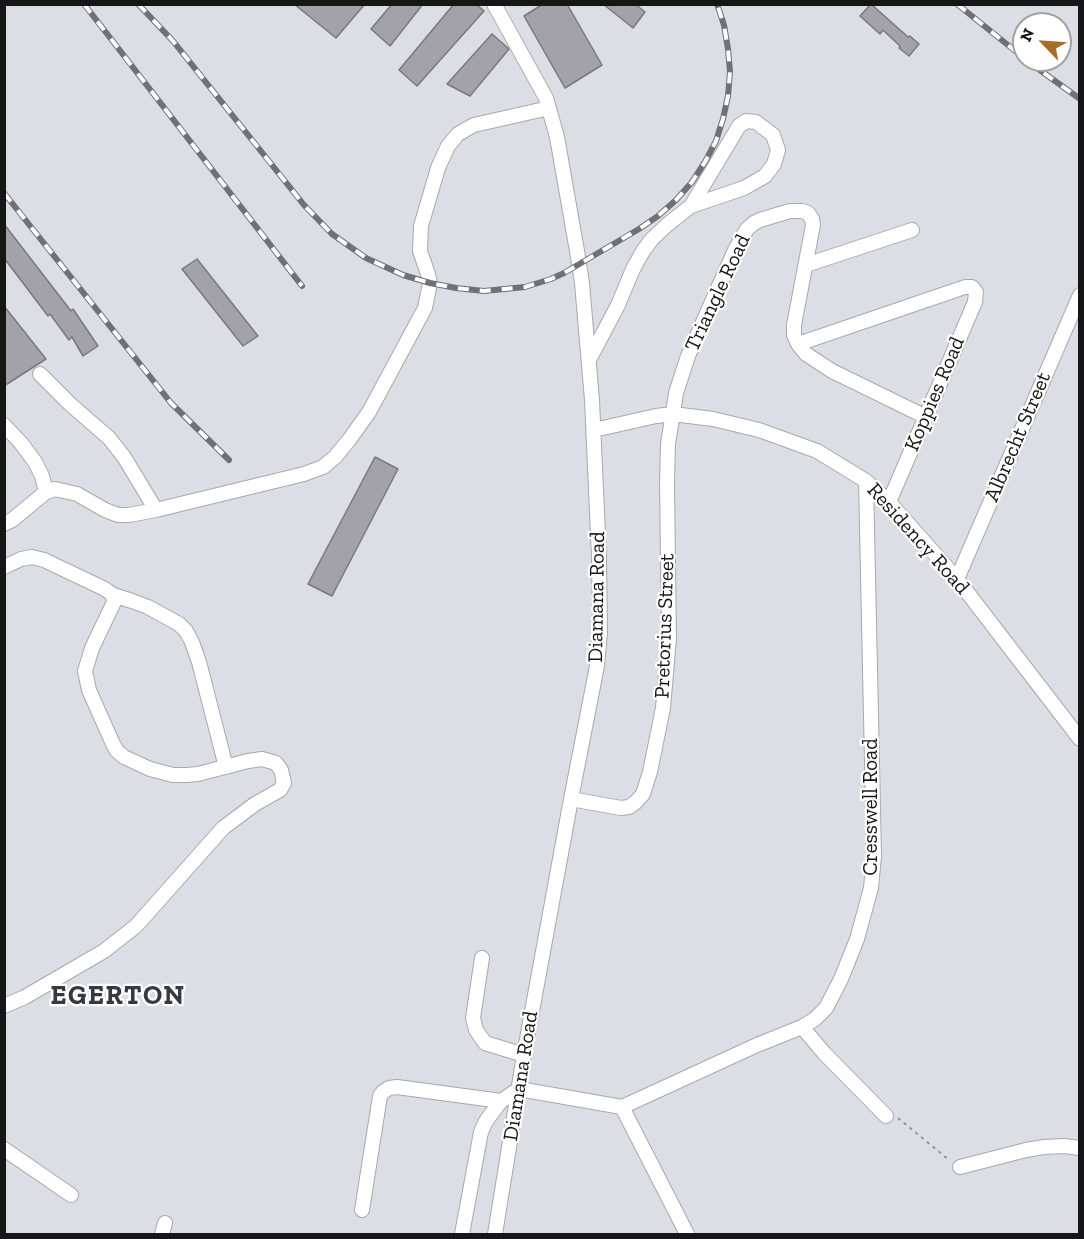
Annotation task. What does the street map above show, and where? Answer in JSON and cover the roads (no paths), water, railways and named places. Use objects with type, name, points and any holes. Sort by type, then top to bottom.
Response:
[{"type":"street","name":"Diamana Road","points":[[494,4],[546,98],[557,137],[577,251],[590,360],[600,633],[597,666],[524,1055],[495,1234]]},
{"type":"street","points":[[4,524],[46,492],[55,489],[77,494],[118,515],[129,515],[304,474],[335,457],[369,412],[425,308],[430,283],[420,251],[421,226],[438,168],[448,146],[458,134],[474,125],[549,108]]},
{"type":"street","points":[[590,360],[618,305],[633,269],[652,239],[691,206],[744,188],[765,176],[774,164],[778,150],[773,135],[756,122],[746,121],[739,126],[691,206]]},
{"type":"street","name":"Triangle Road","points":[[673,414],[676,393],[688,356],[735,250],[747,229],[760,220],[790,211],[808,213],[813,225],[794,325],[794,335],[798,344]]},
{"type":"street","points":[[806,265],[912,230]]},
{"type":"street","name":"Koppies Road","points":[[798,344],[965,287],[972,287],[976,292],[975,302],[889,502]]},
{"type":"street","name":"Albrecht Street","points":[[957,579],[1080,295]]},
{"type":"street","points":[[798,344],[806,354],[831,371],[926,417]]},
{"type":"street","points":[[40,374],[108,438],[124,457],[156,510]]},
{"type":"street","name":"Residency Road","points":[[594,430],[673,414],[713,419],[780,436],[817,451],[866,481],[889,502],[957,579],[1080,739]]},
{"type":"street","name":"Pretorius Street","points":[[571,799],[621,808],[629,807],[643,794],[650,772],[663,708],[669,639],[667,482],[668,444],[673,414]]},
{"type":"street","points":[[4,425],[35,462],[46,492]]},
{"type":"street","name":"Cresswell Road","points":[[622,1107],[756,1045],[802,1028],[826,1008],[842,979],[871,888],[874,856],[866,481]]},
{"type":"street","points":[[4,567],[21,559],[32,557],[44,560],[112,595],[163,614],[179,624],[186,631],[200,662],[226,767]]},
{"type":"street","points":[[4,1006],[25,997],[104,951],[136,926],[223,828],[255,804],[280,790],[284,783],[281,770],[276,763],[262,759],[198,774],[173,775],[150,769],[124,757],[117,751],[89,690],[85,671],[92,648],[114,602],[112,595]]},
{"type":"street","points":[[482,958],[473,1018],[476,1030],[486,1042],[524,1055]]},
{"type":"street","points":[[802,1028],[886,1116]]},
{"type":"street","points":[[362,1210],[380,1096],[388,1088],[501,1101]]},
{"type":"street","points":[[462,1234],[481,1132],[501,1101],[519,1089],[622,1107],[687,1234]]},
{"type":"street","points":[[960,1167],[1044,1147],[1080,1148]]},
{"type":"street","points":[[4,1149],[71,1195]]},
{"type":"railway","points":[[84,4],[302,286]]},
{"type":"railway","points":[[138,4],[173,41],[304,205],[332,234],[366,258],[403,275],[430,283],[484,291],[525,287],[564,273],[658,216],[692,182],[716,141],[728,96],[730,72],[728,49],[724,25],[717,4]]},
{"type":"railway","points":[[957,4],[1012,48]]},
{"type":"railway","points":[[1043,72],[1080,99]]},
{"type":"railway","points":[[4,193],[171,403],[229,460]]},
{"type":"district","name":"EGERTON","points":[[118,996]]}]
